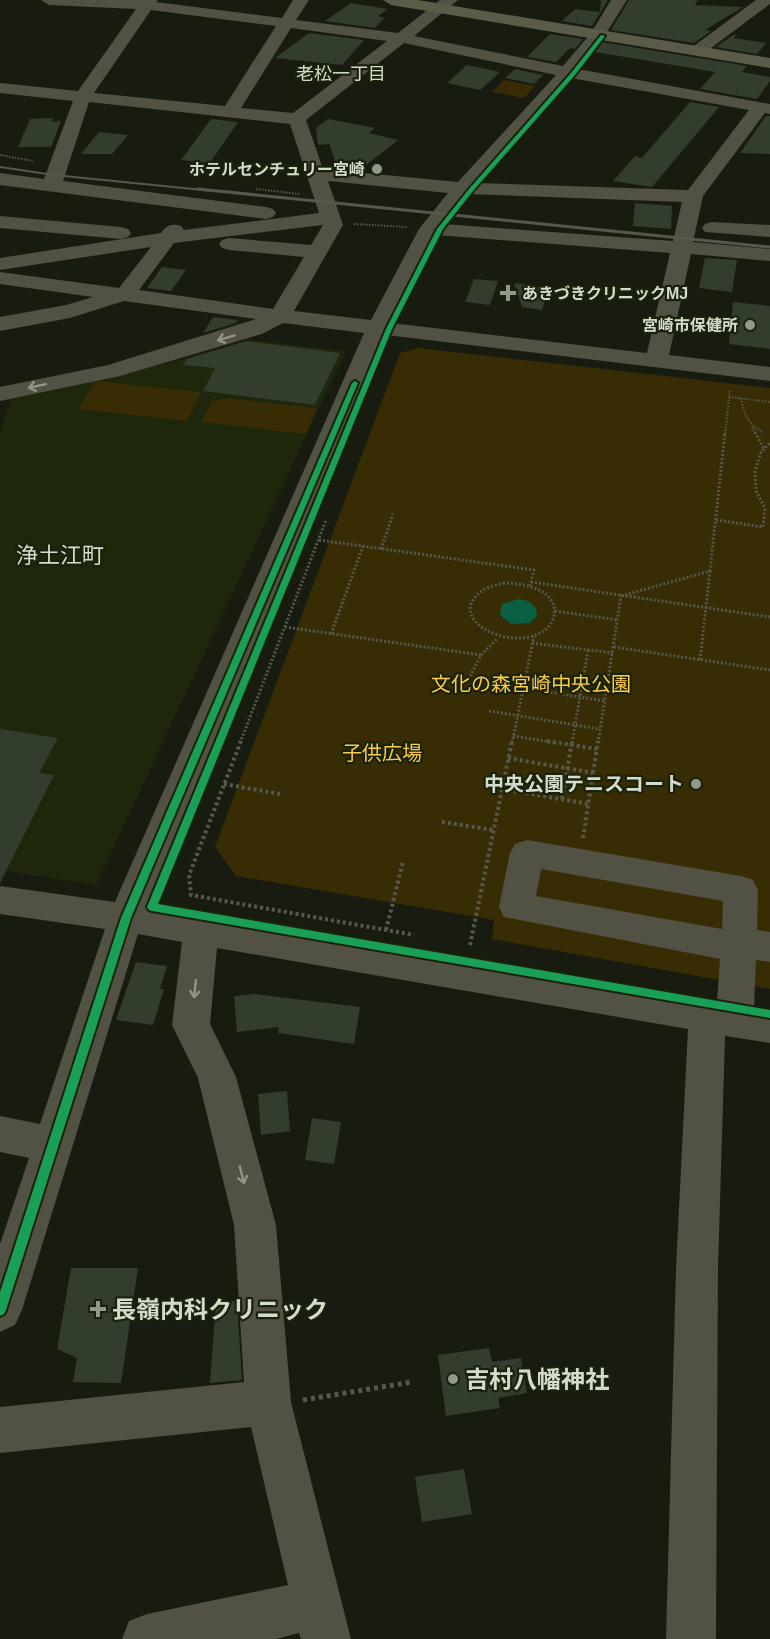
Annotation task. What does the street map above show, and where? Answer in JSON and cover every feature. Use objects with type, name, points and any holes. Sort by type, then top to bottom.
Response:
[{"type":"main road","points":[[391,0],[442,3],[600,32],[770,57]]},
{"type":"main road","points":[[701,48],[770,63]]},
{"type":"street","points":[[49,0],[148,3],[402,38],[567,72],[766,108],[693,196],[657,360]]},
{"type":"street","points":[[230,112],[301,0]]},
{"type":"street","points":[[0,1310],[126,918],[378,327],[429,229],[567,72],[600,32],[619,0]]},
{"type":"street","points":[[701,48],[766,0]]},
{"type":"street","points":[[51,187],[83,96],[148,3]]},
{"type":"street","points":[[0,88],[297,119],[402,38],[442,3]]},
{"type":"street","points":[[751,13],[770,16]]},
{"type":"street","points":[[297,119],[316,174],[338,221]]},
{"type":"street","points":[[316,174],[461,190],[572,195],[693,196]]},
{"type":"street","points":[[0,179],[281,215]]},
{"type":"street","points":[[0,324],[70,311],[125,294],[193,204]]},
{"type":"street","points":[[0,264],[168,238],[338,221]]},
{"type":"street","points":[[0,394],[112,370],[185,351],[254,329],[280,316],[333,225],[338,221]]},
{"type":"street","points":[[0,222],[317,252]]},
{"type":"street","points":[[429,229],[683,237],[770,231]]},
{"type":"street","points":[[683,237],[770,255]]},
{"type":"street","points":[[0,278],[280,316],[770,374]]},
{"type":"street","points":[[691,1639],[697,1268],[721,1019],[749,946],[741,890],[526,853],[516,907],[749,946]]},
{"type":"street","points":[[0,900],[126,918],[770,1027]]},
{"type":"street","points":[[147,1639],[260,1618],[321,1621],[290,1401],[255,1225],[217,1077],[191,1025],[201,931]]},
{"type":"street","points":[[0,1134],[54,1145]]},
{"type":"street","points":[[0,1430],[290,1401]]},
{"type":"path","points":[[0,156],[33,161]]},
{"type":"path","points":[[338,221],[409,227]]},
{"type":"path","points":[[700,660],[730,388]]},
{"type":"path","points":[[729,397],[770,402]]},
{"type":"path","points":[[741,398],[745,418],[764,449]]},
{"type":"path","points":[[752,426],[763,432]]},
{"type":"path","points":[[716,520],[763,527],[765,506],[756,493],[756,464],[770,443]]},
{"type":"path","points":[[765,506],[770,507]]},
{"type":"path","points":[[381,549],[393,514]]},
{"type":"path","points":[[327,518],[189,875],[191,896],[418,936]]},
{"type":"path","points":[[319,540],[534,570],[530,584]]},
{"type":"path","points":[[331,634],[363,546]]},
{"type":"path","points":[[621,596],[710,571]]},
{"type":"path","points":[[530,584],[547,596],[555,611],[554,620],[548,628],[534,636],[513,639],[499,637],[486,632],[470,617],[469,607],[472,598],[480,591],[496,584],[516,583],[530,584],[706,607],[770,617]]},
{"type":"path","points":[[583,840],[621,596]]},
{"type":"path","points":[[555,611],[618,620]]},
{"type":"path","points":[[285,627],[481,655]]},
{"type":"path","points":[[470,945],[534,636]]},
{"type":"path","points":[[468,680],[481,655],[499,637]]},
{"type":"path","points":[[532,643],[613,653]]},
{"type":"path","points":[[613,647],[770,670]]},
{"type":"path","points":[[562,799],[588,650]]},
{"type":"path","points":[[523,688],[605,701]]},
{"type":"path","points":[[489,711],[601,729]]},
{"type":"path","points":[[513,736],[597,749]]},
{"type":"path","points":[[508,758],[594,773]]},
{"type":"path","points":[[224,784],[280,794]]},
{"type":"path","points":[[502,789],[589,804]]},
{"type":"path","points":[[442,822],[494,830]]},
{"type":"path","points":[[386,930],[403,862]]},
{"type":"path","points":[[459,943],[482,947]]},
{"type":"path","points":[[290,1401],[412,1382]]},
{"type":"shaded area","points":[[249,340],[346,351],[96,885],[0,870],[0,432],[12,398],[168,363]]},
{"type":"shaded area","points":[[519,599],[528,601],[536,608],[537,616],[530,623],[511,624],[500,615],[502,604]]},
{"type":"green space","points":[[504,80],[535,86],[524,98],[492,92]]},
{"type":"green space","name":"文化の森宮崎中央公園","points":[[418,348],[770,388],[770,989],[492,939],[494,920],[236,876],[215,847],[400,353]]},
{"type":"green space","points":[[95,381],[201,392],[187,421],[78,409]]},
{"type":"green space","points":[[228,398],[317,408],[306,434],[201,422],[212,401]]},
{"type":"building","points":[[601,0],[608,0],[592,26],[562,21],[575,9],[600,12]]},
{"type":"building","points":[[629,0],[698,0],[695,5],[743,7],[705,30],[711,31],[694,43],[611,30]]},
{"type":"building","points":[[351,3],[388,9],[378,16],[384,18],[375,28],[325,21]]},
{"type":"building","points":[[309,33],[364,40],[342,65],[275,58]]},
{"type":"building","points":[[550,34],[583,39],[575,49],[570,48],[556,62],[527,57]]},
{"type":"building","points":[[736,35],[734,38],[766,43],[757,54],[716,47]]},
{"type":"building","points":[[602,42],[747,66],[742,72],[770,77],[770,81],[757,99],[700,89],[715,72],[595,52]]},
{"type":"building","points":[[467,65],[500,72],[480,90],[447,83]]},
{"type":"building","points":[[515,69],[543,75],[534,84],[505,78]]},
{"type":"building","points":[[690,102],[719,107],[652,187],[613,181],[635,156],[642,158]]},
{"type":"building","points":[[766,116],[770,116],[770,154],[740,153]]},
{"type":"building","points":[[53,118],[52,122],[61,121],[51,147],[18,147],[30,119]]},
{"type":"building","points":[[211,119],[238,122],[210,163],[181,160]]},
{"type":"building","points":[[328,119],[375,128],[369,133],[398,140],[360,170],[338,168],[329,144],[318,145],[316,128]]},
{"type":"building","points":[[99,132],[128,135],[112,154],[81,154]]},
{"type":"building","points":[[635,203],[672,206],[671,229],[633,226]]},
{"type":"building","points":[[705,258],[737,260],[732,292],[699,288]]},
{"type":"building","points":[[162,267],[186,270],[171,291],[147,288]]},
{"type":"building","points":[[474,279],[498,281],[490,305],[465,302]]},
{"type":"building","points":[[514,283],[549,288],[542,310],[522,307]]},
{"type":"building","name":"宮崎市保健所","points":[[733,302],[770,306],[770,349],[729,344]]},
{"type":"building","points":[[213,317],[238,320],[236,323],[203,333]]},
{"type":"building","points":[[246,341],[340,353],[315,405],[203,391],[215,368],[183,365],[187,359]]},
{"type":"building","points":[[0,729],[58,738],[39,773],[54,775],[0,883]]},
{"type":"building","points":[[136,962],[167,966],[160,989],[164,989],[153,1025],[116,1020]]},
{"type":"building","points":[[255,994],[360,1007],[354,1044],[278,1033],[279,1027],[237,1032],[234,996]]},
{"type":"building","points":[[287,1091],[290,1131],[261,1135],[258,1094]]},
{"type":"building","points":[[312,1118],[341,1122],[334,1164],[305,1160]]},
{"type":"building","name":"長嶺内科クリニック","points":[[71,1268],[138,1268],[121,1383],[73,1382],[77,1358],[57,1349]]},
{"type":"building","points":[[237,1301],[242,1380],[210,1383],[216,1302]]},
{"type":"building","points":[[489,1348],[492,1362],[521,1358],[527,1393],[498,1398],[500,1408],[446,1416],[438,1355]]},
{"type":"building","points":[[464,1469],[472,1514],[422,1522],[415,1477]]},
{"type":"railway","points":[[0,167],[54,175],[213,191]]},
{"type":"railway","points":[[198,189],[770,247]]},
{"type":"cycle path","points":[[603,36],[440,229],[389,329],[152,907],[770,1014]]},
{"type":"cycle path","points":[[0,1310],[126,918],[355,383]]},
{"type":"place","name":"ホテルセンチュリー宮崎","points":[[377,169]]},
{"type":"place","name":"あきづきクリニックMJ","points":[[508,293]]},
{"type":"place","name":"宮崎市保健所","points":[[750,325]]},
{"type":"place","name":"中央公園テニスコート","points":[[696,784]]},
{"type":"place","name":"長嶺内科クリニック","points":[[98,1309]]},
{"type":"place","name":"吉村八幡神社","points":[[453,1379]]},
{"type":"district","name":"老松一丁目","points":[[341,74]]},
{"type":"district","name":"浄土江町","points":[[60,555]]},
{"type":"park label","name":"子供広場","points":[[382,753]]}]
